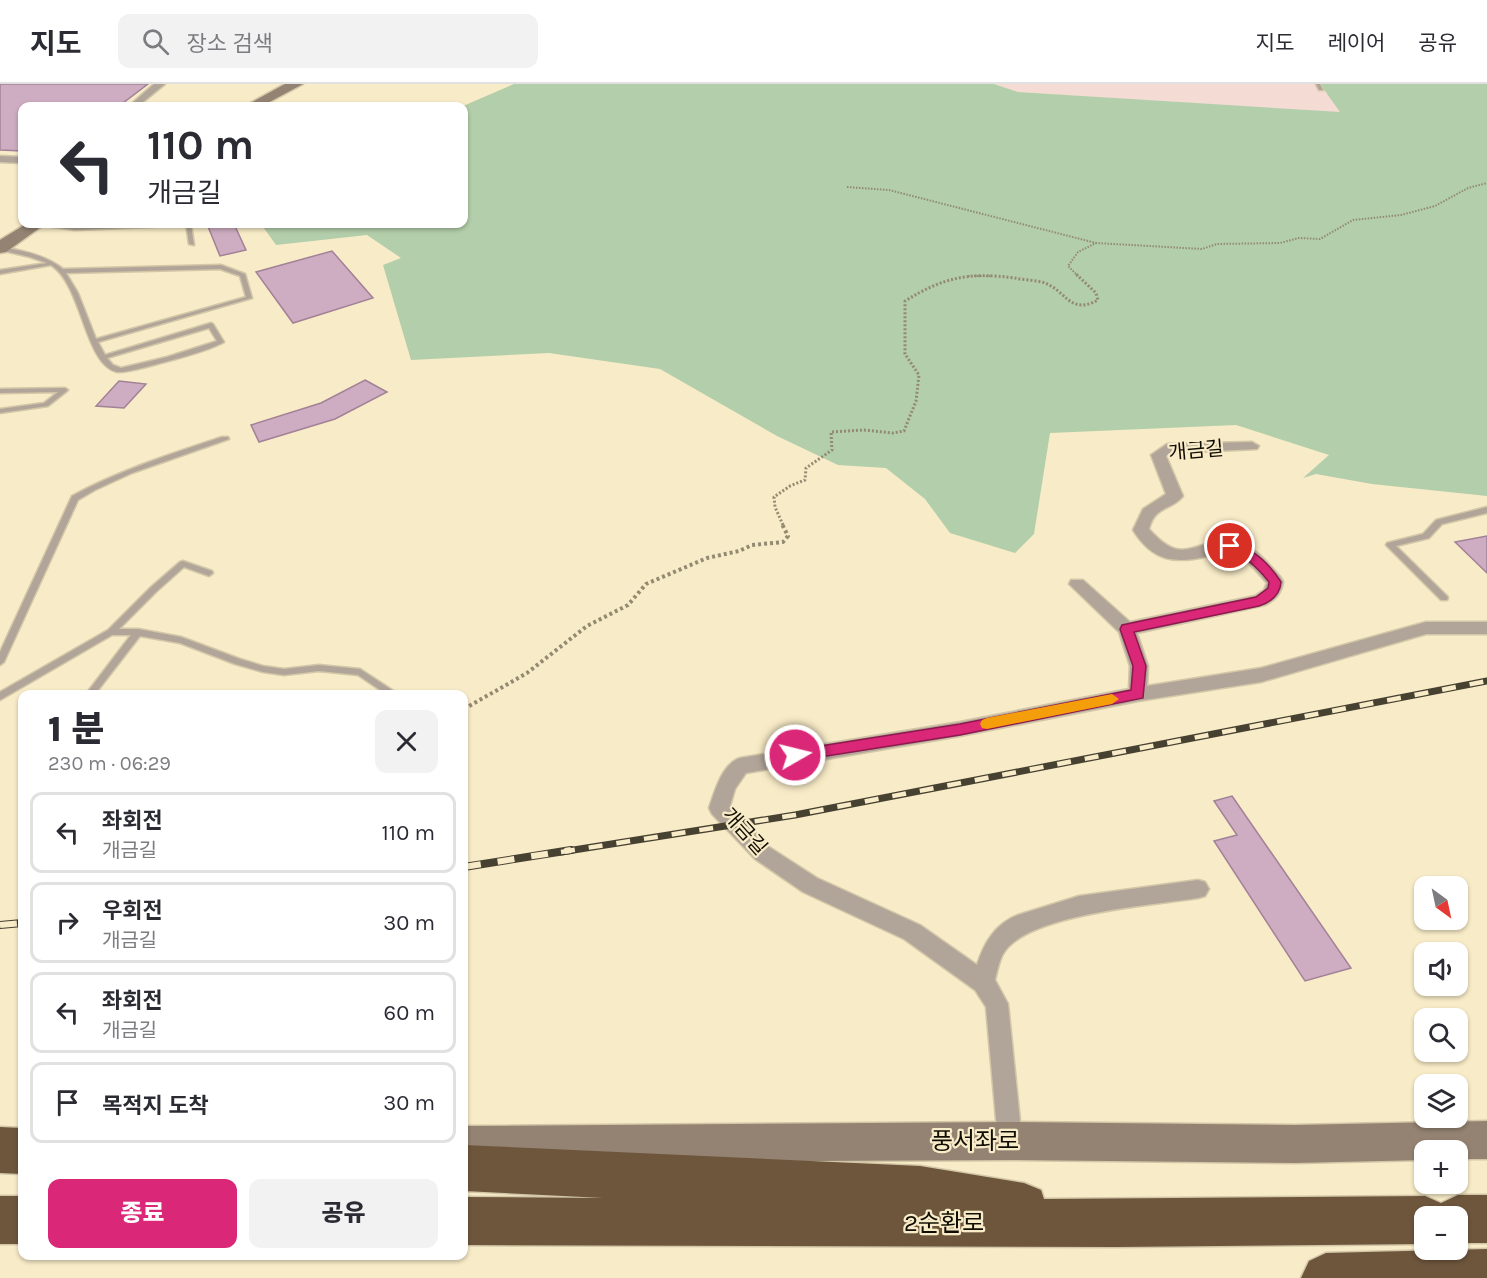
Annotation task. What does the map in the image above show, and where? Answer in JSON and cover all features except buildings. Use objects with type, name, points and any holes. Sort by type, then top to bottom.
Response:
[{"type":"highway","points":[[0,1149],[18,1150]]},
{"type":"highway","points":[[468,1168],[920,1189],[1117,1223]]},
{"type":"highway","points":[[1468,1219],[1487,1219]]},
{"type":"highway","points":[[0,1220],[18,1220]]},
{"type":"highway","name":"2순환로","points":[[468,1221],[1117,1223],[1414,1220]]},
{"type":"highway","points":[[1326,1278],[1487,1274]]},
{"type":"street","points":[[138,102],[160,84]]},
{"type":"street","points":[[260,102],[296,84]]},
{"type":"street","points":[[0,159],[18,160]]},
{"type":"street","points":[[3,245],[31,228]]},
{"type":"street","name":"개금길","points":[[1127,629],[1259,601],[1274,589],[1275,582],[1266,571],[1242,550],[1230,546],[1189,555],[1172,555],[1157,548],[1141,530],[1143,519],[1149,511],[1175,496],[1158,455],[1160,452],[1167,449],[1252,446]]},
{"type":"street","points":[[1077,584],[1127,629],[1139,666],[1138,694]]},
{"type":"street","name":"개금길","points":[[1010,1141],[997,1004],[983,982],[912,932],[810,885],[762,853],[719,808],[726,786],[740,766],[960,729],[1138,694],[1261,675],[1426,628],[1487,628]]},
{"type":"street","points":[[983,982],[994,948],[1018,925],[1079,906],[1198,889]]},
{"type":"street","name":"풍서좌로","points":[[468,1145],[1010,1141],[1295,1144],[1487,1140]]},
{"type":"lane","points":[[189,228],[192,244]]},
{"type":"lane","points":[[3,245],[53,264],[63,271],[72,286],[102,358],[105,363],[118,370],[159,362],[221,342],[211,325],[102,358]]},
{"type":"lane","points":[[0,272],[53,264]]},
{"type":"lane","points":[[63,271],[221,267],[243,275],[249,298],[95,341]]},
{"type":"lane","points":[[0,391],[65,390],[46,405],[0,411]]},
{"type":"lane","points":[[0,662],[75,498],[92,487],[145,466],[225,439]]},
{"type":"lane","points":[[1444,598],[1390,545],[1426,536],[1439,522],[1487,510]]},
{"type":"lane","points":[[0,696],[111,632],[183,564],[209,573]]},
{"type":"lane","points":[[111,632],[138,632],[181,640],[263,669],[284,672],[320,668],[360,672],[386,690]]},
{"type":"lane","points":[[93,690],[138,632]]},
{"type":"path","points":[[847,187],[889,190],[1095,243],[1202,249],[1217,244],[1280,243],[1299,238],[1320,239],[1353,220],[1401,215],[1435,206],[1468,188],[1487,183]]},
{"type":"path","points":[[468,707],[527,673],[587,626],[628,605],[646,584],[707,558],[739,551],[752,545],[783,542],[788,536],[775,507],[774,497],[790,486],[805,480],[806,468],[832,450],[831,432],[848,429],[878,430],[895,435],[904,431],[916,401],[919,375],[905,354],[904,301],[927,287],[959,275],[1001,276],[1046,284],[1075,305],[1089,307],[1098,300],[1096,293],[1068,266],[1078,252],[1095,243]]},
{"type":"shaded area","points":[[995,84],[1321,84],[1341,113],[1018,92]]},
{"type":"green space","points":[[514,84],[994,84],[1018,92],[1340,112],[1320,84],[1487,84],[1487,496],[1372,484],[1316,474],[1303,478],[1329,455],[1236,425],[1050,433],[1034,534],[1015,553],[950,533],[925,499],[886,468],[838,465],[777,436],[660,369],[549,353],[411,360],[383,265],[401,258],[367,235],[276,245],[264,228],[468,228],[468,104]]},
{"type":"railway","points":[[561,852],[795,815],[1487,681]]},
{"type":"railway","points":[[468,866],[571,850]]},
{"type":"railway","points":[[0,925],[18,923]]},
{"type":"slow traffic","points":[[987,724],[1112,699]]},
{"type":"route","points":[[795,755],[960,729],[1138,694],[1139,666],[1127,629],[1259,601],[1274,589],[1275,582],[1266,571],[1242,550],[1230,546]]}]
